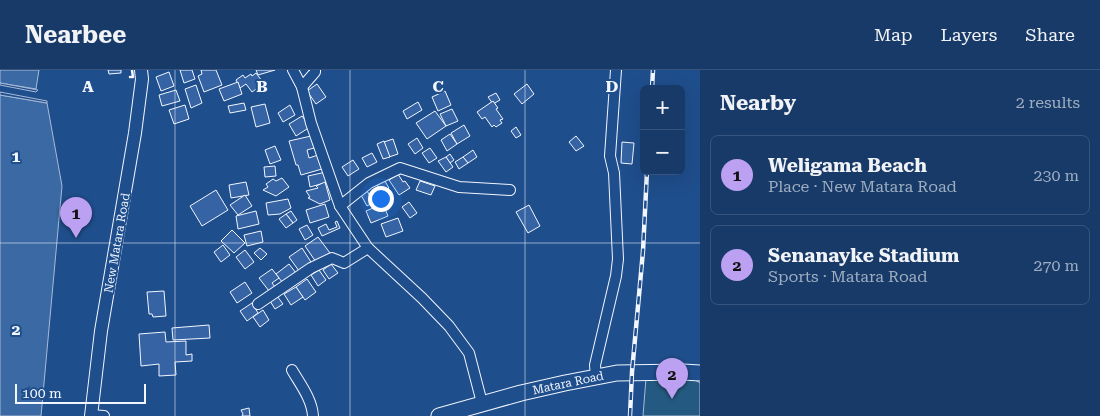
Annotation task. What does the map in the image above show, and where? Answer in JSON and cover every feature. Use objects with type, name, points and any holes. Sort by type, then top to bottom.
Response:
[{"type":"highway","name":"Matara Road","points":[[439,416],[547,387],[596,377],[632,372],[700,373]]},
{"type":"main road","name":"New Matara Road","points":[[95,416],[101,331],[135,133],[142,70]]},
{"type":"street","points":[[293,70],[302,87],[311,123],[340,206],[368,248],[429,305],[449,326],[469,353],[482,404]]},
{"type":"street","points":[[302,87],[315,70]]},
{"type":"street","points":[[596,377],[595,365],[616,276],[618,259],[614,173],[610,156],[616,70]]},
{"type":"street","points":[[340,206],[369,183],[400,168],[459,187],[510,190]]},
{"type":"street","points":[[258,304],[311,268],[332,258],[344,263],[368,248]]},
{"type":"street","points":[[292,370],[309,401],[312,408],[312,416]]},
{"type":"shaded area","points":[[0,70],[39,70],[36,89],[0,83]]},
{"type":"shaded area","points":[[0,95],[47,103],[62,186],[41,416],[0,416]]},
{"type":"shaded area","points":[[646,378],[692,378],[700,383],[700,416],[643,416]]},
{"type":"pier","points":[[0,83],[38,90],[36,92],[0,85]]},
{"type":"pier","points":[[0,92],[47,101],[47,103],[0,95]]},
{"type":"building","points":[[108,70],[121,70],[121,73],[109,74]]},
{"type":"building","points":[[180,70],[192,70],[195,79],[184,83]]},
{"type":"building","points":[[201,70],[216,70],[222,85],[204,92],[198,76],[202,74]]},
{"type":"building","points":[[256,70],[275,70],[258,75]]},
{"type":"building","points":[[169,72],[174,86],[161,91],[156,77]]},
{"type":"building","points":[[256,73],[262,81],[258,84],[259,87],[252,92],[246,84],[240,88],[236,80],[243,75],[245,78]]},
{"type":"building","points":[[238,82],[242,94],[224,101],[219,89]]},
{"type":"building","points":[[317,84],[326,97],[316,104],[307,91]]},
{"type":"building","points":[[527,84],[534,94],[522,104],[514,94]]},
{"type":"building","points":[[196,85],[202,103],[191,108],[185,89]]},
{"type":"building","points":[[176,90],[180,101],[162,106],[159,95]]},
{"type":"building","points":[[445,91],[451,105],[438,111],[432,97]]},
{"type":"building","points":[[496,93],[500,100],[493,104],[488,97]]},
{"type":"building","points":[[493,101],[503,119],[500,120],[502,123],[496,127],[494,125],[492,127],[485,117],[482,119],[477,112]]},
{"type":"building","points":[[418,102],[422,110],[407,119],[403,111]]},
{"type":"building","points":[[244,103],[246,110],[230,113],[228,106]]},
{"type":"building","points":[[265,104],[270,123],[256,127],[251,107]]},
{"type":"building","points":[[185,105],[189,119],[174,124],[169,110]]},
{"type":"building","points":[[290,105],[295,115],[283,122],[278,113]]},
{"type":"building","points":[[452,109],[458,121],[446,126],[440,114]]},
{"type":"building","points":[[435,111],[446,126],[427,139],[416,123]]},
{"type":"building","points":[[302,116],[310,127],[296,136],[289,124]]},
{"type":"building","points":[[464,125],[470,136],[457,144],[451,133]]},
{"type":"building","points":[[516,127],[521,135],[516,138],[511,131]]},
{"type":"building","points":[[450,134],[457,144],[447,151],[441,140]]},
{"type":"building","points":[[311,136],[314,148],[307,150],[309,158],[318,155],[322,169],[301,175],[289,141]]},
{"type":"building","points":[[576,136],[584,146],[576,151],[569,142]]},
{"type":"building","points":[[417,138],[423,148],[415,154],[408,144]]},
{"type":"building","points":[[393,139],[398,154],[389,157],[384,142]]},
{"type":"building","points":[[384,141],[390,157],[383,159],[377,144]]},
{"type":"building","points":[[622,142],[634,143],[632,164],[621,163]]},
{"type":"building","points":[[275,146],[281,160],[270,164],[265,150]]},
{"type":"building","points":[[430,148],[437,158],[429,163],[422,153]]},
{"type":"building","points":[[473,150],[477,157],[468,163],[463,157]]},
{"type":"building","points":[[372,153],[377,162],[367,167],[362,158]]},
{"type":"building","points":[[450,154],[454,160],[450,163],[446,157]]},
{"type":"building","points":[[446,157],[453,167],[446,172],[438,161]]},
{"type":"building","points":[[463,157],[468,163],[459,169],[455,162]]},
{"type":"building","points":[[353,160],[359,169],[348,176],[342,167]]},
{"type":"building","points":[[275,166],[276,176],[265,177],[264,167]]},
{"type":"building","points":[[326,172],[328,182],[310,187],[308,176]]},
{"type":"building","points":[[398,174],[410,188],[399,195],[389,180]]},
{"type":"building","points":[[282,178],[289,187],[276,196],[263,190],[268,187],[266,184],[273,179],[276,181]]},
{"type":"building","points":[[383,178],[389,188],[382,193],[376,184]]},
{"type":"building","points":[[420,181],[435,186],[431,195],[416,190]]},
{"type":"building","points":[[246,182],[249,195],[231,198],[229,185]]},
{"type":"building","points":[[325,182],[330,200],[320,204],[308,198],[310,197],[306,191],[318,188],[316,186]]},
{"type":"building","points":[[216,190],[228,210],[202,226],[190,206]]},
{"type":"building","points":[[367,191],[374,202],[367,206],[361,195]]},
{"type":"building","points":[[245,195],[252,206],[238,215],[230,205]]},
{"type":"building","points":[[288,199],[291,208],[280,214],[268,215],[266,203]]},
{"type":"building","points":[[409,202],[417,213],[410,218],[402,207]]},
{"type":"building","points":[[325,204],[329,217],[310,223],[306,210]]},
{"type":"building","points":[[383,204],[388,216],[371,223],[366,211]]},
{"type":"building","points":[[529,205],[540,226],[528,233],[516,212]]},
{"type":"building","points":[[256,211],[259,224],[238,229],[236,216]]},
{"type":"building","points":[[291,211],[297,220],[293,223],[286,214]]},
{"type":"building","points":[[286,214],[293,223],[286,228],[279,219]]},
{"type":"building","points":[[398,218],[403,231],[386,237],[381,224]]},
{"type":"building","points":[[337,221],[340,228],[322,236],[318,228],[326,224],[329,230],[337,227],[335,222]]},
{"type":"building","points":[[307,225],[313,235],[305,240],[299,229]]},
{"type":"building","points":[[232,230],[245,243],[234,253],[221,241]]},
{"type":"building","points":[[261,231],[263,242],[247,246],[244,235]]},
{"type":"building","points":[[318,237],[330,253],[316,262],[305,246]]},
{"type":"building","points":[[223,245],[230,255],[221,262],[214,252]]},
{"type":"building","points":[[260,248],[267,254],[261,260],[254,253]]},
{"type":"building","points":[[302,248],[311,262],[299,271],[289,257]]},
{"type":"building","points":[[245,250],[254,262],[245,269],[236,257]]},
{"type":"building","points":[[289,264],[296,273],[282,282],[276,274]]},
{"type":"building","points":[[331,264],[338,273],[329,279],[323,270]]},
{"type":"building","points":[[272,269],[279,278],[272,283],[275,287],[269,291],[259,278]]},
{"type":"building","points":[[319,270],[326,280],[318,286],[311,275]]},
{"type":"building","points":[[307,279],[316,292],[305,300],[296,287]]},
{"type":"building","points":[[245,282],[252,293],[237,303],[230,292]]},
{"type":"building","points":[[296,287],[303,297],[291,305],[284,294]]},
{"type":"building","points":[[164,291],[166,316],[153,317],[152,314],[149,314],[147,292]]},
{"type":"building","points":[[277,296],[283,304],[275,309],[270,301]]},
{"type":"building","points":[[252,303],[258,313],[247,321],[240,311]]},
{"type":"building","points":[[263,310],[269,320],[260,327],[253,317]]},
{"type":"building","points":[[209,325],[210,338],[173,340],[172,328]]},
{"type":"building","points":[[165,332],[166,342],[186,341],[186,355],[192,354],[192,361],[175,362],[176,375],[159,376],[159,364],[141,366],[139,334]]},
{"type":"building","points":[[249,408],[250,416],[242,416],[241,410]]},
{"type":"railway","points":[[652,85],[653,70]]},
{"type":"railway","points":[[630,416],[647,175]]},
{"type":"wall","points":[[130,77],[133,77],[132,70]]},
{"type":"place","name":"Weligama Beach","points":[[76,238]]},
{"type":"place","name":"Senanayke Stadium","points":[[672,399]]}]
